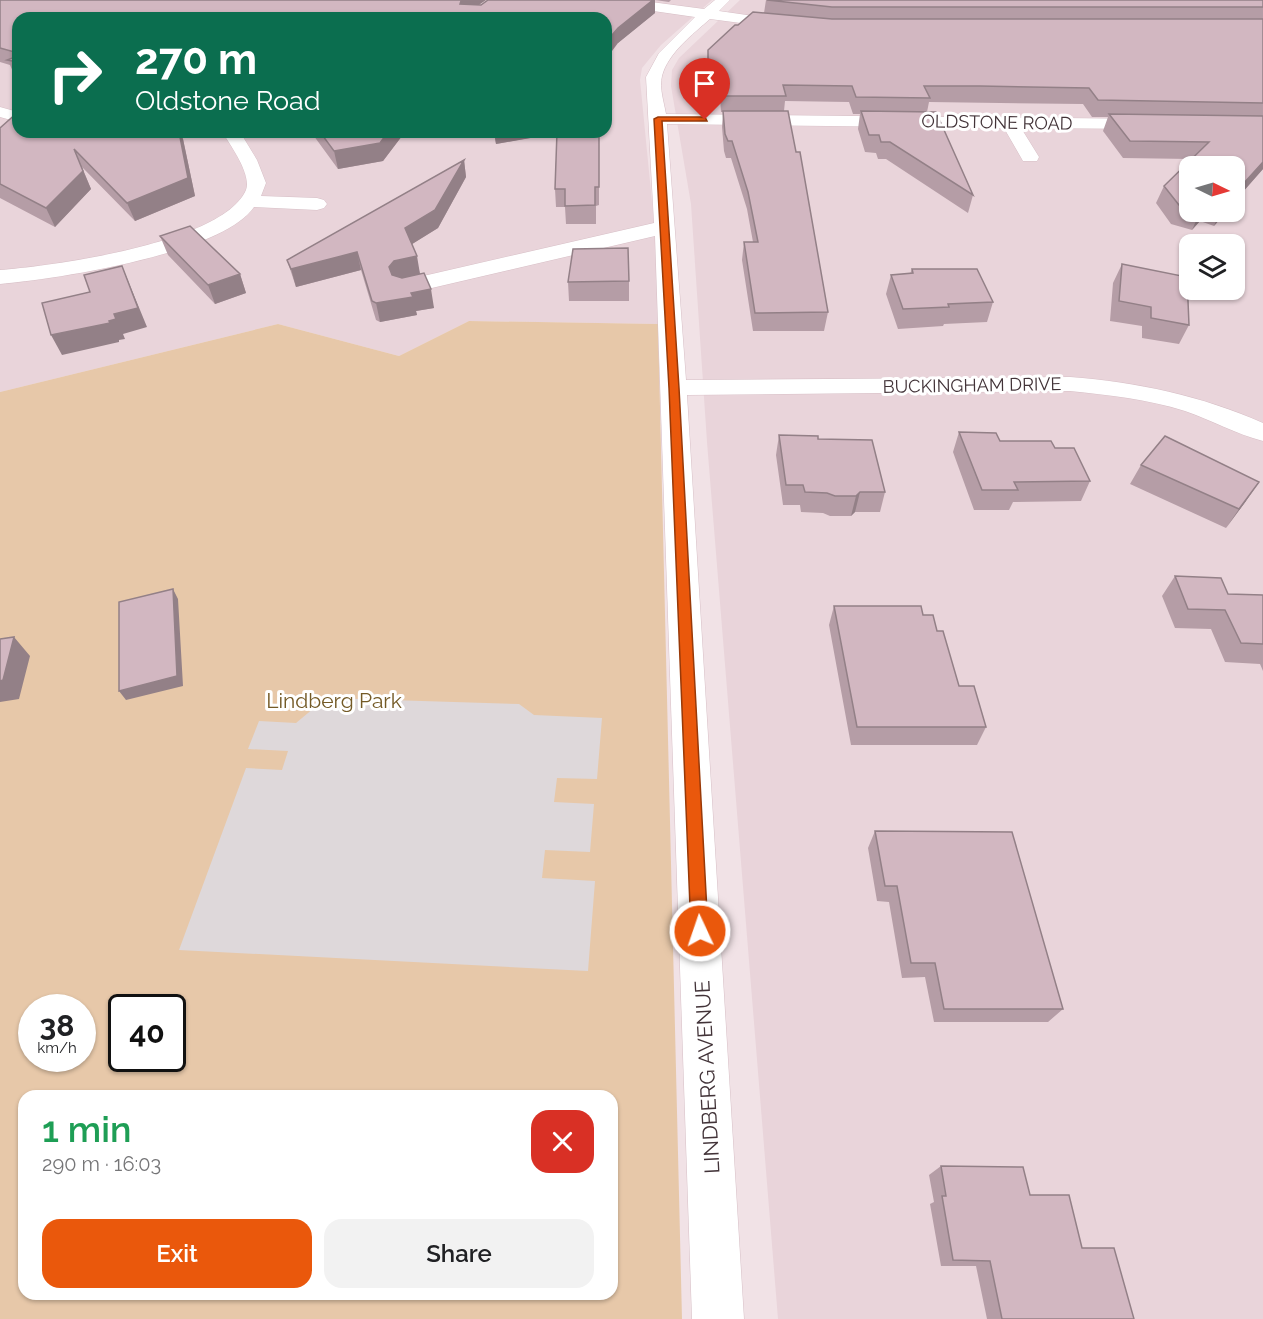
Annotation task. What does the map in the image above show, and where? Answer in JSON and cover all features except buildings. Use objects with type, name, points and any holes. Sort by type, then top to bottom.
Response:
[{"type":"street","points":[[605,0],[715,7],[804,26]]},
{"type":"street","name":"LINDBERG AVENUE","points":[[715,7],[671,48],[659,63],[653,88],[658,119],[674,388],[718,1319]]},
{"type":"street","name":"OLDSTONE ROAD","points":[[658,119],[1170,124]]},
{"type":"street","points":[[1010,122],[1030,157]]},
{"type":"street","points":[[0,277],[73,269],[180,242],[222,224],[239,213],[250,201],[256,189],[257,178],[234,138]]},
{"type":"street","points":[[250,201],[316,204]]},
{"type":"street","points":[[406,287],[664,227]]},
{"type":"street","name":"BUCKINGHAM DRIVE","points":[[674,388],[1070,384],[1107,386],[1193,404],[1232,418],[1263,433]]},
{"type":"shaded area","points":[[0,0],[712,0],[661,45],[642,68],[640,80],[659,273],[658,324],[469,321],[399,356],[278,324],[0,392]]},
{"type":"shaded area","points":[[740,0],[1263,0],[1263,1319],[778,1319],[707,442],[691,204],[671,86],[672,70],[679,58]]},
{"type":"shaded area","points":[[326,698],[519,704],[534,715],[602,718],[597,779],[557,778],[554,802],[594,804],[590,852],[545,850],[542,878],[595,881],[588,971],[179,950],[246,768],[282,770],[288,751],[248,749],[259,721],[296,723]]},
{"type":"green space","name":"Lindberg Park","points":[[469,321],[658,324],[682,1319],[0,1319],[0,392],[278,324],[399,356]]},
{"type":"route","points":[[700,931],[674,388],[658,119],[705,120]]}]
